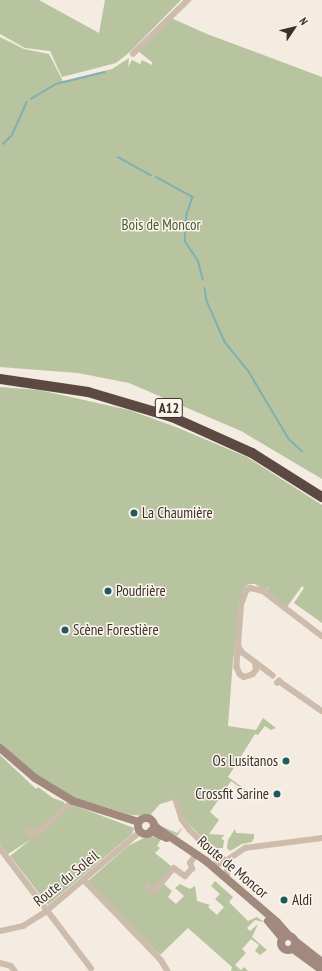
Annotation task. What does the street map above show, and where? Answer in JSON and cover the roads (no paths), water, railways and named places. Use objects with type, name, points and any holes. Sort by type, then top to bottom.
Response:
[{"type":"highway","name":"A12","points":[[0,372],[77,383],[162,406],[244,441],[322,488]]},
{"type":"highway","name":"A12","points":[[0,379],[88,392],[160,412],[241,447],[322,497]]},
{"type":"main road","points":[[0,748],[35,778],[73,801],[139,822],[148,818],[152,828],[141,832],[139,822]]},
{"type":"main road","name":"Route de Moncor","points":[[152,828],[195,856],[322,970]]},
{"type":"main road","name":"Route de Moncor","points":[[152,828],[187,846],[227,878],[290,941],[322,962]]},
{"type":"street","points":[[133,54],[188,0]]},
{"type":"street","points":[[255,663],[256,670],[253,674],[244,677],[240,674],[237,667],[241,605],[245,593],[250,588],[263,591],[322,636]]},
{"type":"street","points":[[238,646],[242,653],[273,676]]},
{"type":"street","points":[[278,683],[279,681],[322,711]]},
{"type":"street","points":[[176,800],[183,820],[190,830],[212,853],[227,861]]},
{"type":"street","points":[[28,832],[32,836],[45,827],[73,801]]},
{"type":"street","name":"Route du Soleil","points":[[0,932],[23,926],[47,910],[141,832]]},
{"type":"street","points":[[211,865],[227,861],[245,848],[322,838]]},
{"type":"street","points":[[0,848],[91,968]]},
{"type":"street","name":"Route de Moncor","points":[[148,886],[154,891],[174,868],[184,876],[192,869],[190,863],[195,856]]},
{"type":"street","points":[[227,861],[227,878]]},
{"type":"street","points":[[84,880],[161,960],[168,971]]},
{"type":"street","points":[[0,963],[11,966],[15,971]]},
{"type":"waterway","points":[[31,99],[56,84],[105,72]]},
{"type":"waterway","points":[[3,144],[12,135],[27,102]]},
{"type":"waterway","points":[[118,157],[151,175]]},
{"type":"waterway","points":[[156,177],[193,197],[187,214],[185,241],[198,260],[203,279]]},
{"type":"waterway","points":[[205,288],[207,301],[225,342],[248,370],[289,439],[302,451]]},
{"type":"place","name":"La Chaumière","points":[[134,513]]},
{"type":"place","name":"Poudrière","points":[[108,591]]},
{"type":"place","name":"Scène Forestière","points":[[65,630]]},
{"type":"place","name":"Os Lusitanos","points":[[286,761]]},
{"type":"place","name":"Crossfit Sarine","points":[[277,794]]},
{"type":"place","name":"Aldi","points":[[284,900]]},
{"type":"park label","name":"Bois de Moncor","points":[[161,225]]}]
